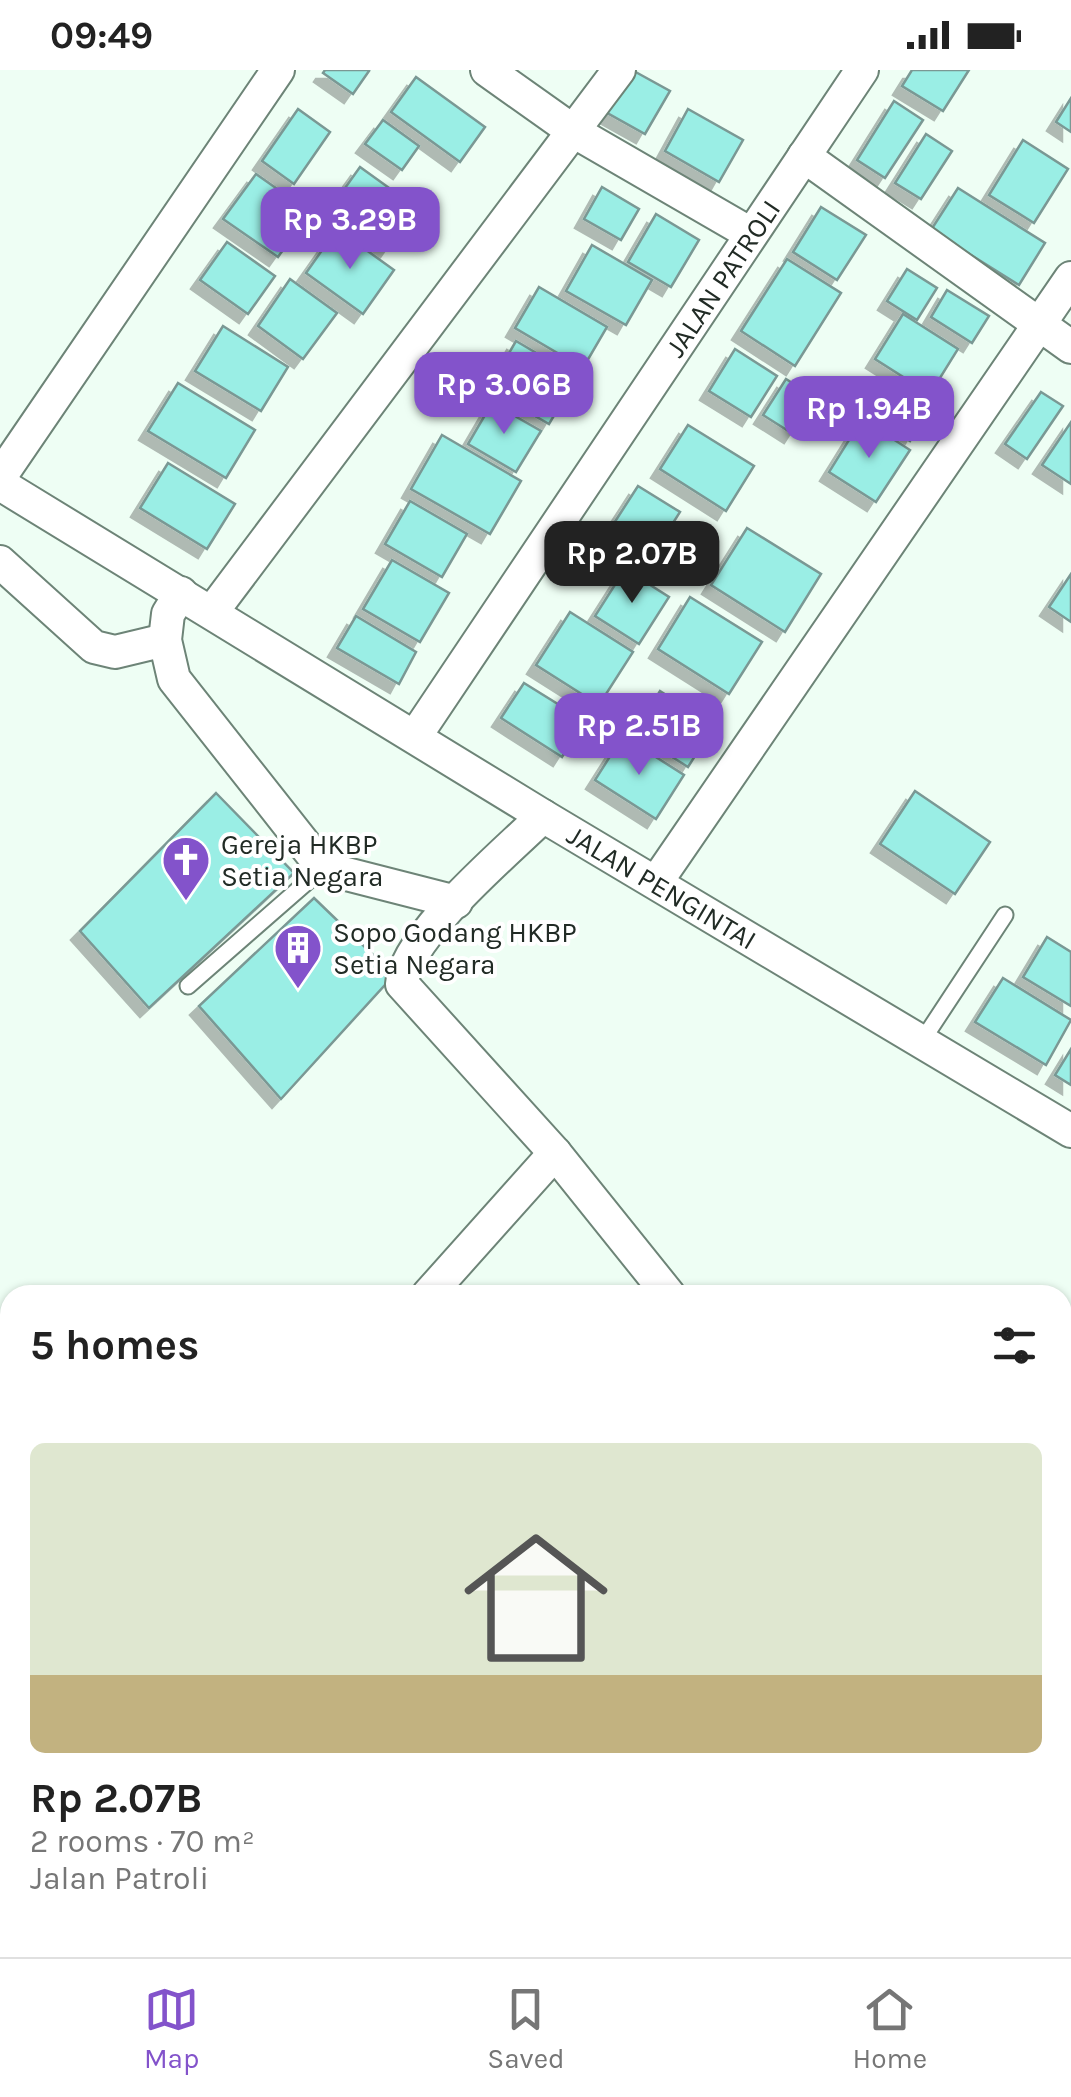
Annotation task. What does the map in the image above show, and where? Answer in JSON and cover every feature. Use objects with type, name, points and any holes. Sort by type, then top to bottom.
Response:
[{"type":"street","points":[[0,480],[278,70]]},
{"type":"street","points":[[487,70],[573,131],[752,234]]},
{"type":"street","points":[[212,612],[618,70]]},
{"type":"street","name":"JALAN PATROLI","points":[[416,735],[862,70]]},
{"type":"street","points":[[804,156],[1071,348]]},
{"type":"street","points":[[657,881],[1071,278]]},
{"type":"street","name":"JALAN PENGINTAI","points":[[0,480],[544,816],[1071,1131]]},
{"type":"street","points":[[0,562],[94,647],[115,652],[165,640]]},
{"type":"street","points":[[180,592],[168,614],[165,640],[174,679],[322,868],[456,902]]},
{"type":"street","points":[[544,816],[438,920],[406,964],[402,984],[555,1153],[662,1285]]},
{"type":"street","points":[[437,1285],[555,1153]]},
{"type":"lane","points":[[188,986],[322,868]]},
{"type":"lane","points":[[922,1041],[1005,915]]},
{"type":"building","points":[[632,70],[670,91],[645,134],[602,110]]},
{"type":"building","points":[[912,70],[969,70],[943,111],[902,86]]},
{"type":"building","points":[[369,71],[353,94],[323,73]]},
{"type":"building","points":[[416,77],[485,127],[460,162],[391,112]]},
{"type":"building","points":[[1071,98],[1071,132],[1056,122]]},
{"type":"building","points":[[894,101],[923,120],[885,178],[857,160]]},
{"type":"building","points":[[298,109],[330,132],[294,184],[262,161]]},
{"type":"building","points":[[688,109],[743,140],[719,182],[665,151]]},
{"type":"building","points":[[383,120],[419,146],[402,170],[365,144]]},
{"type":"building","points":[[926,134],[952,151],[921,199],[895,183]]},
{"type":"building","points":[[1023,140],[1068,169],[1034,223],[989,195]]},
{"type":"building","points":[[360,167],[417,208],[388,250],[330,209]]},
{"type":"building","points":[[256,174],[310,212],[278,257],[223,219]]},
{"type":"building","points":[[602,187],[639,209],[621,240],[584,219]]},
{"type":"building","points":[[958,188],[1045,243],[1019,285],[931,230]]},
{"type":"building","points":[[821,207],[866,235],[837,280],[793,252]]},
{"type":"building","points":[[656,214],[699,240],[671,287],[628,262]]},
{"type":"building","points":[[337,229],[394,270],[363,314],[306,273]]},
{"type":"building","points":[[227,242],[275,276],[248,314],[200,280]]},
{"type":"building","points":[[592,245],[652,280],[626,325],[566,291]]},
{"type":"building","points":[[787,259],[841,293],[795,366],[741,331]]},
{"type":"building","points":[[907,269],[937,288],[917,320],[887,301]]},
{"type":"building","points":[[290,279],[337,313],[303,359],[258,326]]},
{"type":"building","points":[[539,287],[607,327],[583,368],[515,328]]},
{"type":"building","points":[[947,290],[989,316],[972,343],[931,317]]},
{"type":"building","points":[[903,314],[958,349],[930,394],[875,359]]},
{"type":"building","points":[[223,326],[288,367],[261,411],[195,371]]},
{"type":"building","points":[[516,341],[577,377],[549,424],[488,389]]},
{"type":"building","points":[[735,349],[777,376],[751,417],[709,391]]},
{"type":"building","points":[[786,379],[816,398],[793,434],[763,415]]},
{"type":"building","points":[[178,383],[255,430],[226,478],[148,431]]},
{"type":"building","points":[[884,384],[928,412],[910,441],[865,413]]},
{"type":"building","points":[[1041,392],[1063,406],[1027,459],[1005,444]]},
{"type":"building","points":[[492,403],[541,431],[516,472],[468,444]]},
{"type":"building","points":[[862,419],[910,450],[876,502],[829,472]]},
{"type":"building","points":[[1071,422],[1071,484],[1042,465]]},
{"type":"building","points":[[688,425],[754,466],[726,511],[660,469]]},
{"type":"building","points":[[442,435],[521,481],[490,534],[411,489]]},
{"type":"building","points":[[168,463],[235,504],[207,549],[140,508]]},
{"type":"building","points":[[638,486],[680,512],[649,561],[607,534]]},
{"type":"building","points":[[410,501],[467,534],[442,577],[385,544]]},
{"type":"building","points":[[679,525],[709,543],[689,574],[659,556]]},
{"type":"building","points":[[747,528],[821,574],[785,632],[711,585]]},
{"type":"building","points":[[392,560],[449,593],[420,642],[363,609]]},
{"type":"building","points":[[625,569],[669,597],[639,644],[595,616]]},
{"type":"building","points":[[1071,574],[1071,622],[1049,607]]},
{"type":"building","points":[[690,597],[762,642],[729,694],[658,649]]},
{"type":"building","points":[[570,612],[633,652],[599,705],[536,665]]},
{"type":"building","points":[[356,616],[416,652],[399,684],[337,648]]},
{"type":"building","points":[[524,683],[585,721],[562,757],[501,718]]},
{"type":"building","points":[[660,691],[714,726],[688,767],[634,733]]},
{"type":"building","points":[[623,736],[684,775],[656,819],[595,780]]},
{"type":"building","points":[[915,791],[990,842],[955,894],[880,844]]},
{"type":"building","name":"Gereja HKBP Setia Negara","points":[[216,793],[294,873],[149,1008],[80,931]]},
{"type":"building","name":"Sopo Godang HKBP Setia Negara","points":[[314,898],[394,975],[281,1099],[199,1006]]},
{"type":"building","points":[[1047,937],[1071,952],[1071,1006],[1023,977]]},
{"type":"building","points":[[1003,978],[1071,1020],[1046,1065],[975,1022]]},
{"type":"building","points":[[1071,1049],[1071,1085],[1055,1075]]},
{"type":"place","name":"Gereja HKBP Setia Negara","points":[[186,902]]},
{"type":"place","name":"Sopo Godang HKBP Setia Negara","points":[[298,990]]}]
